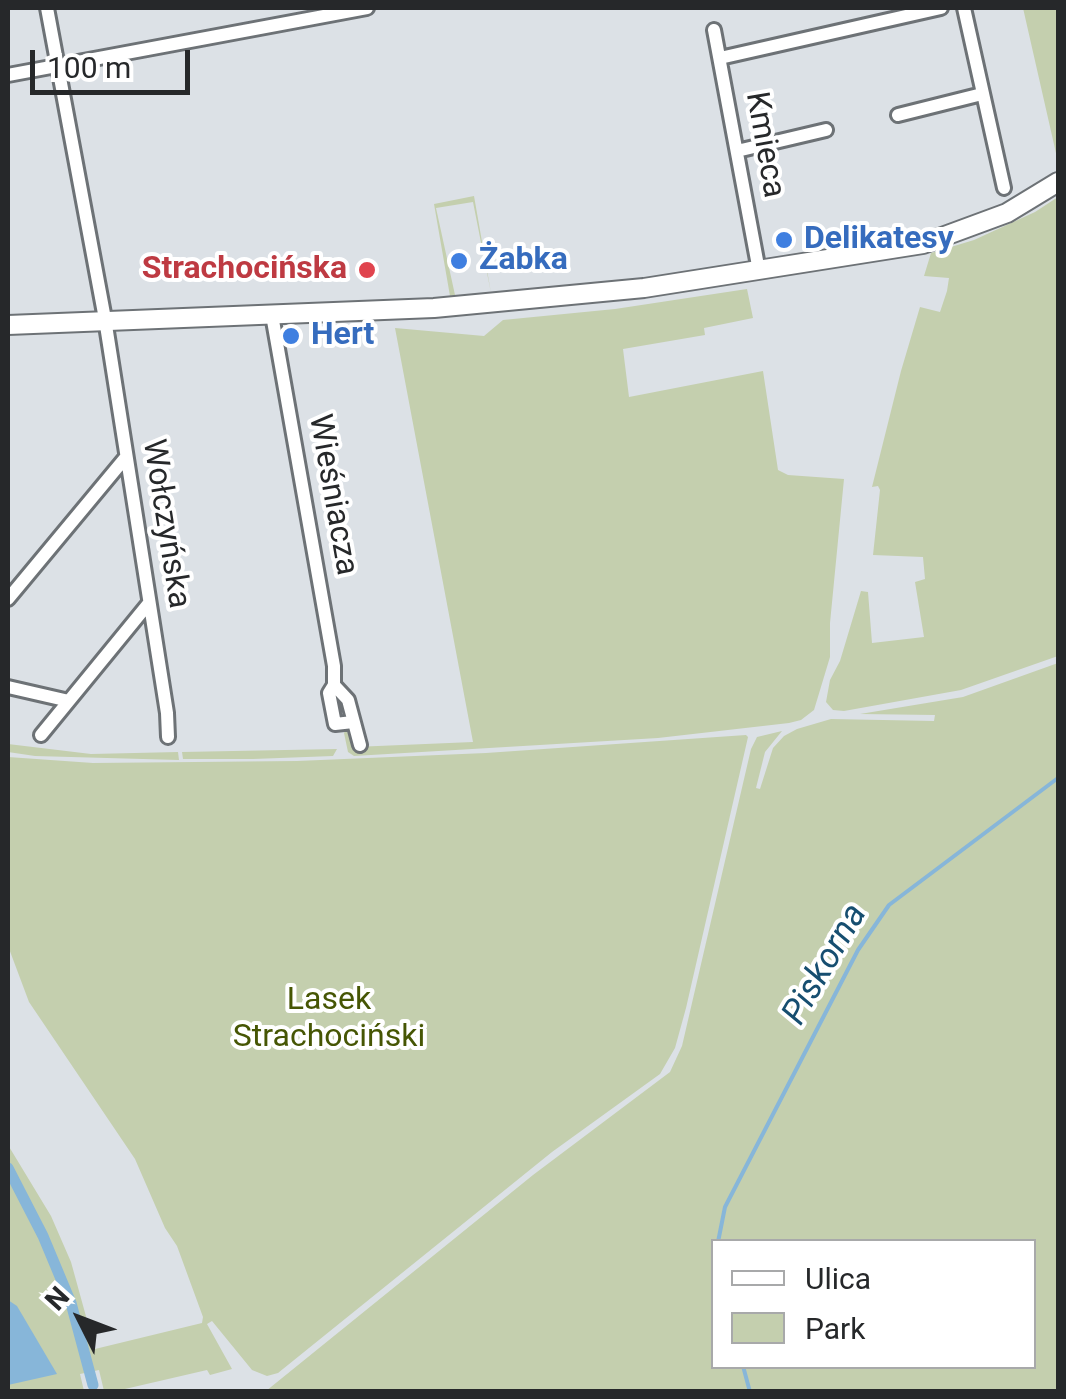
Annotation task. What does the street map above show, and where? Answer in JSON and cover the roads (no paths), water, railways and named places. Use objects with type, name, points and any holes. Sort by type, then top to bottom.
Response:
[{"type":"main road","points":[[8,324],[406,310],[566,298],[759,271],[939,239],[1007,213],[1058,182]]},
{"type":"street","name":"Wołczyńska","points":[[47,8],[105,319],[168,737]]},
{"type":"street","points":[[8,75],[367,8]]},
{"type":"street","points":[[720,58],[941,8]]},
{"type":"street","points":[[964,8],[1004,188]]},
{"type":"street","name":"Kmieca","points":[[714,30],[759,271]]},
{"type":"street","points":[[898,114],[982,94]]},
{"type":"street","points":[[737,151],[826,130]]},
{"type":"street","name":"Wieśniacza","points":[[272,314],[334,666],[334,685],[348,700],[360,745]]},
{"type":"street","points":[[8,599],[126,457]]},
{"type":"street","points":[[41,735],[149,603]]},
{"type":"street","points":[[8,687],[68,701]]},
{"type":"water","points":[[8,1300],[17,1306],[57,1374],[8,1385]]},
{"type":"waterway","name":"Piskorna","points":[[719,1239],[725,1207],[858,950],[889,905],[1058,778]]},
{"type":"waterway","points":[[8,1168],[71,1303],[93,1385]]},
{"type":"waterway","name":"Piskorna","points":[[744,1369],[750,1392]]},
{"type":"place","name":"Delikatesy","points":[[784,240]]},
{"type":"place","name":"Żabka","points":[[459,261]]},
{"type":"place","name":"Strachocińska","points":[[367,270]]},
{"type":"place","name":"Hert","points":[[291,336]]},
{"type":"park label","name":"Lasek Strachociński","points":[[329,1020]]}]
